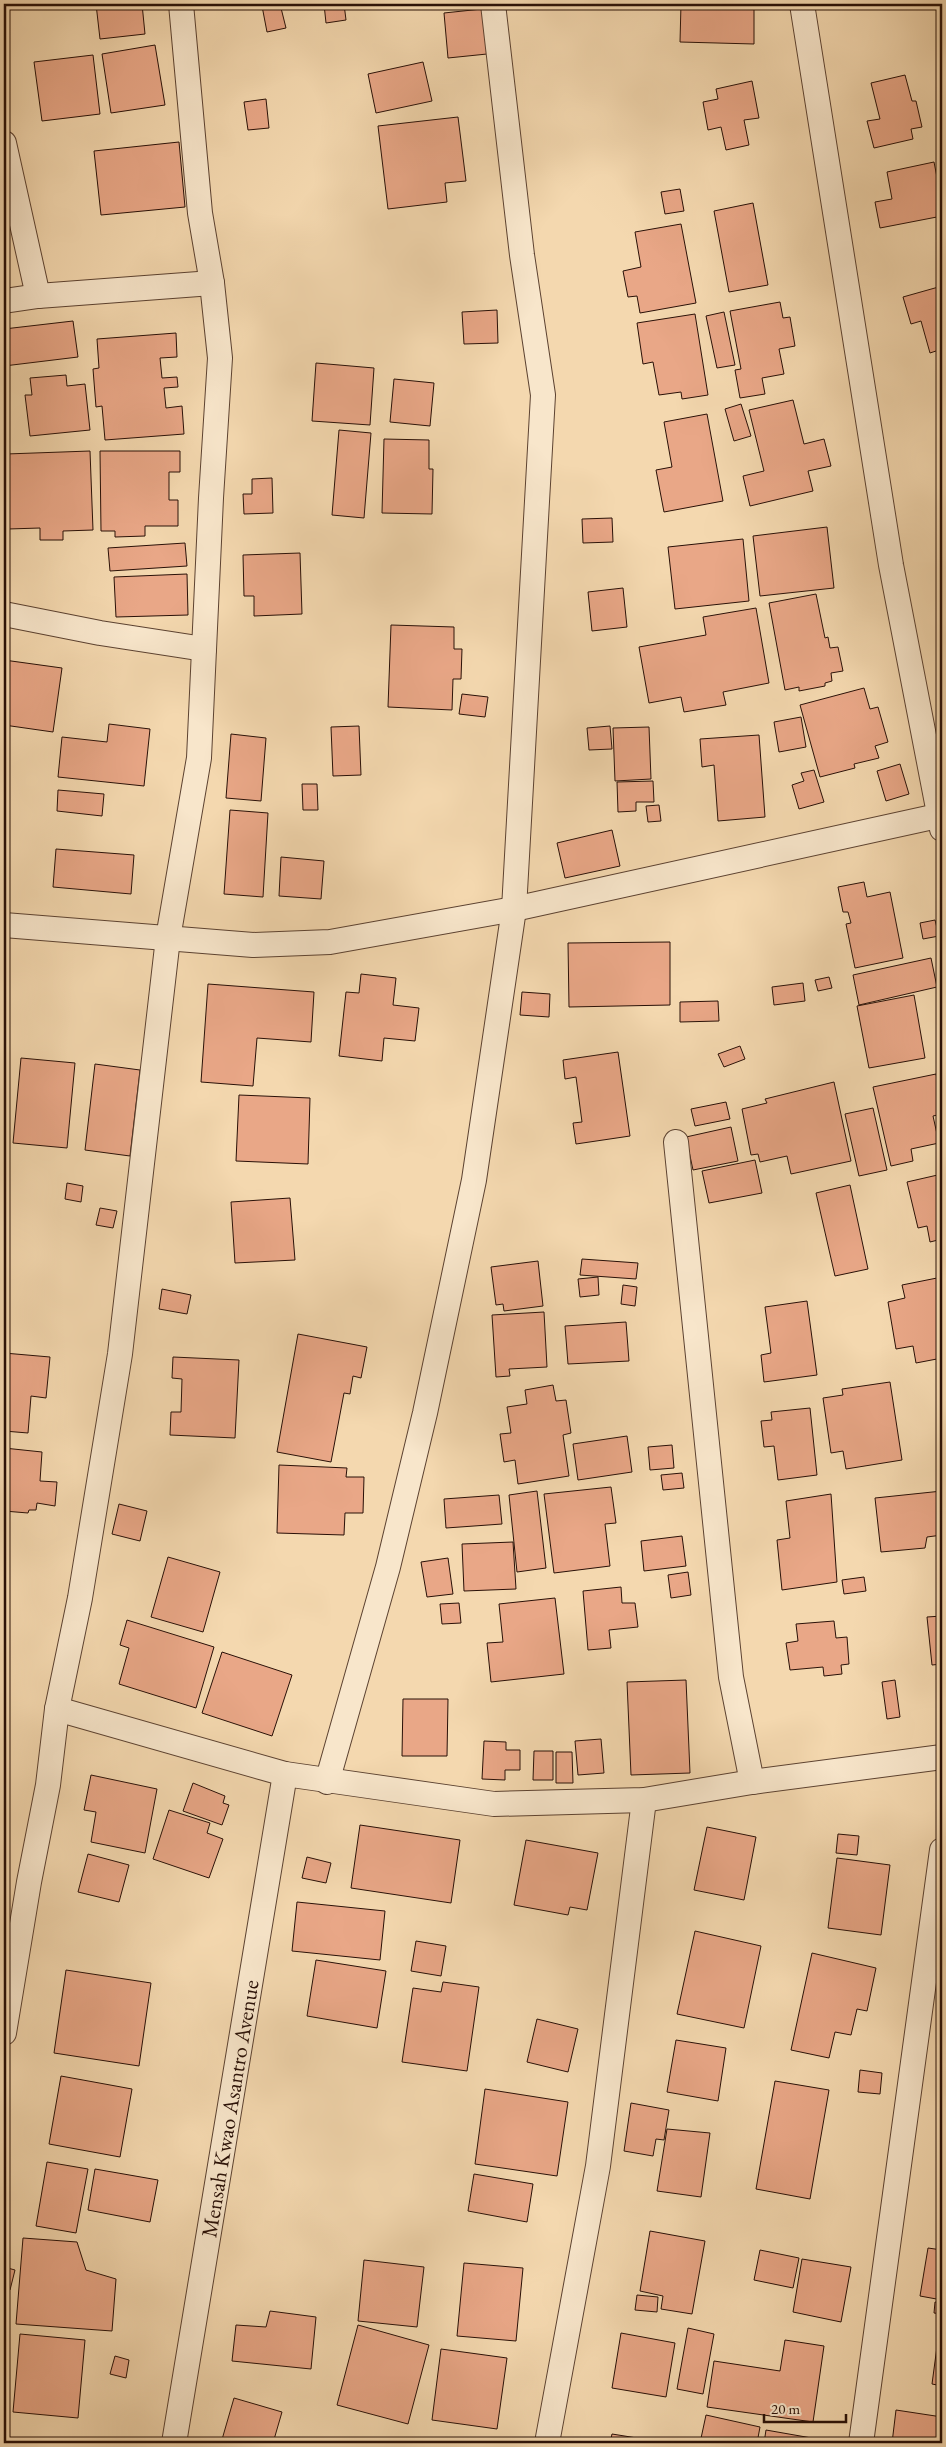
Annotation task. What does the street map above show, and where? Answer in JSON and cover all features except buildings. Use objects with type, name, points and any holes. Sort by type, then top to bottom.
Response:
[{"type":"street","points":[[4,2033],[29,1882],[48,1785],[58,1710],[80,1598],[120,1354],[168,938],[199,758],[220,358],[212,283],[200,212],[181,4]]},
{"type":"street","points":[[326,1782],[388,1567],[427,1403],[474,1180],[514,909],[544,395],[522,255],[492,4]]},
{"type":"street","points":[[4,925],[253,945],[330,942],[514,909],[941,820],[891,564],[802,4]]},
{"type":"street","points":[[4,143],[38,296]]},
{"type":"street","points":[[4,301],[38,296],[212,283]]},
{"type":"street","points":[[4,614],[204,649]]},
{"type":"street","points":[[676,1142],[730,1677],[752,1782]]},
{"type":"street","points":[[58,1710],[285,1774],[326,1782],[494,1804],[644,1800],[752,1782],[942,1757]]},
{"type":"street","name":"Mensah Kwao Asantro Avenue","points":[[174,2443],[285,1774]]},
{"type":"street","points":[[547,2443],[598,2166],[644,1800]]},
{"type":"street","points":[[861,2443],[942,1850]]}]
